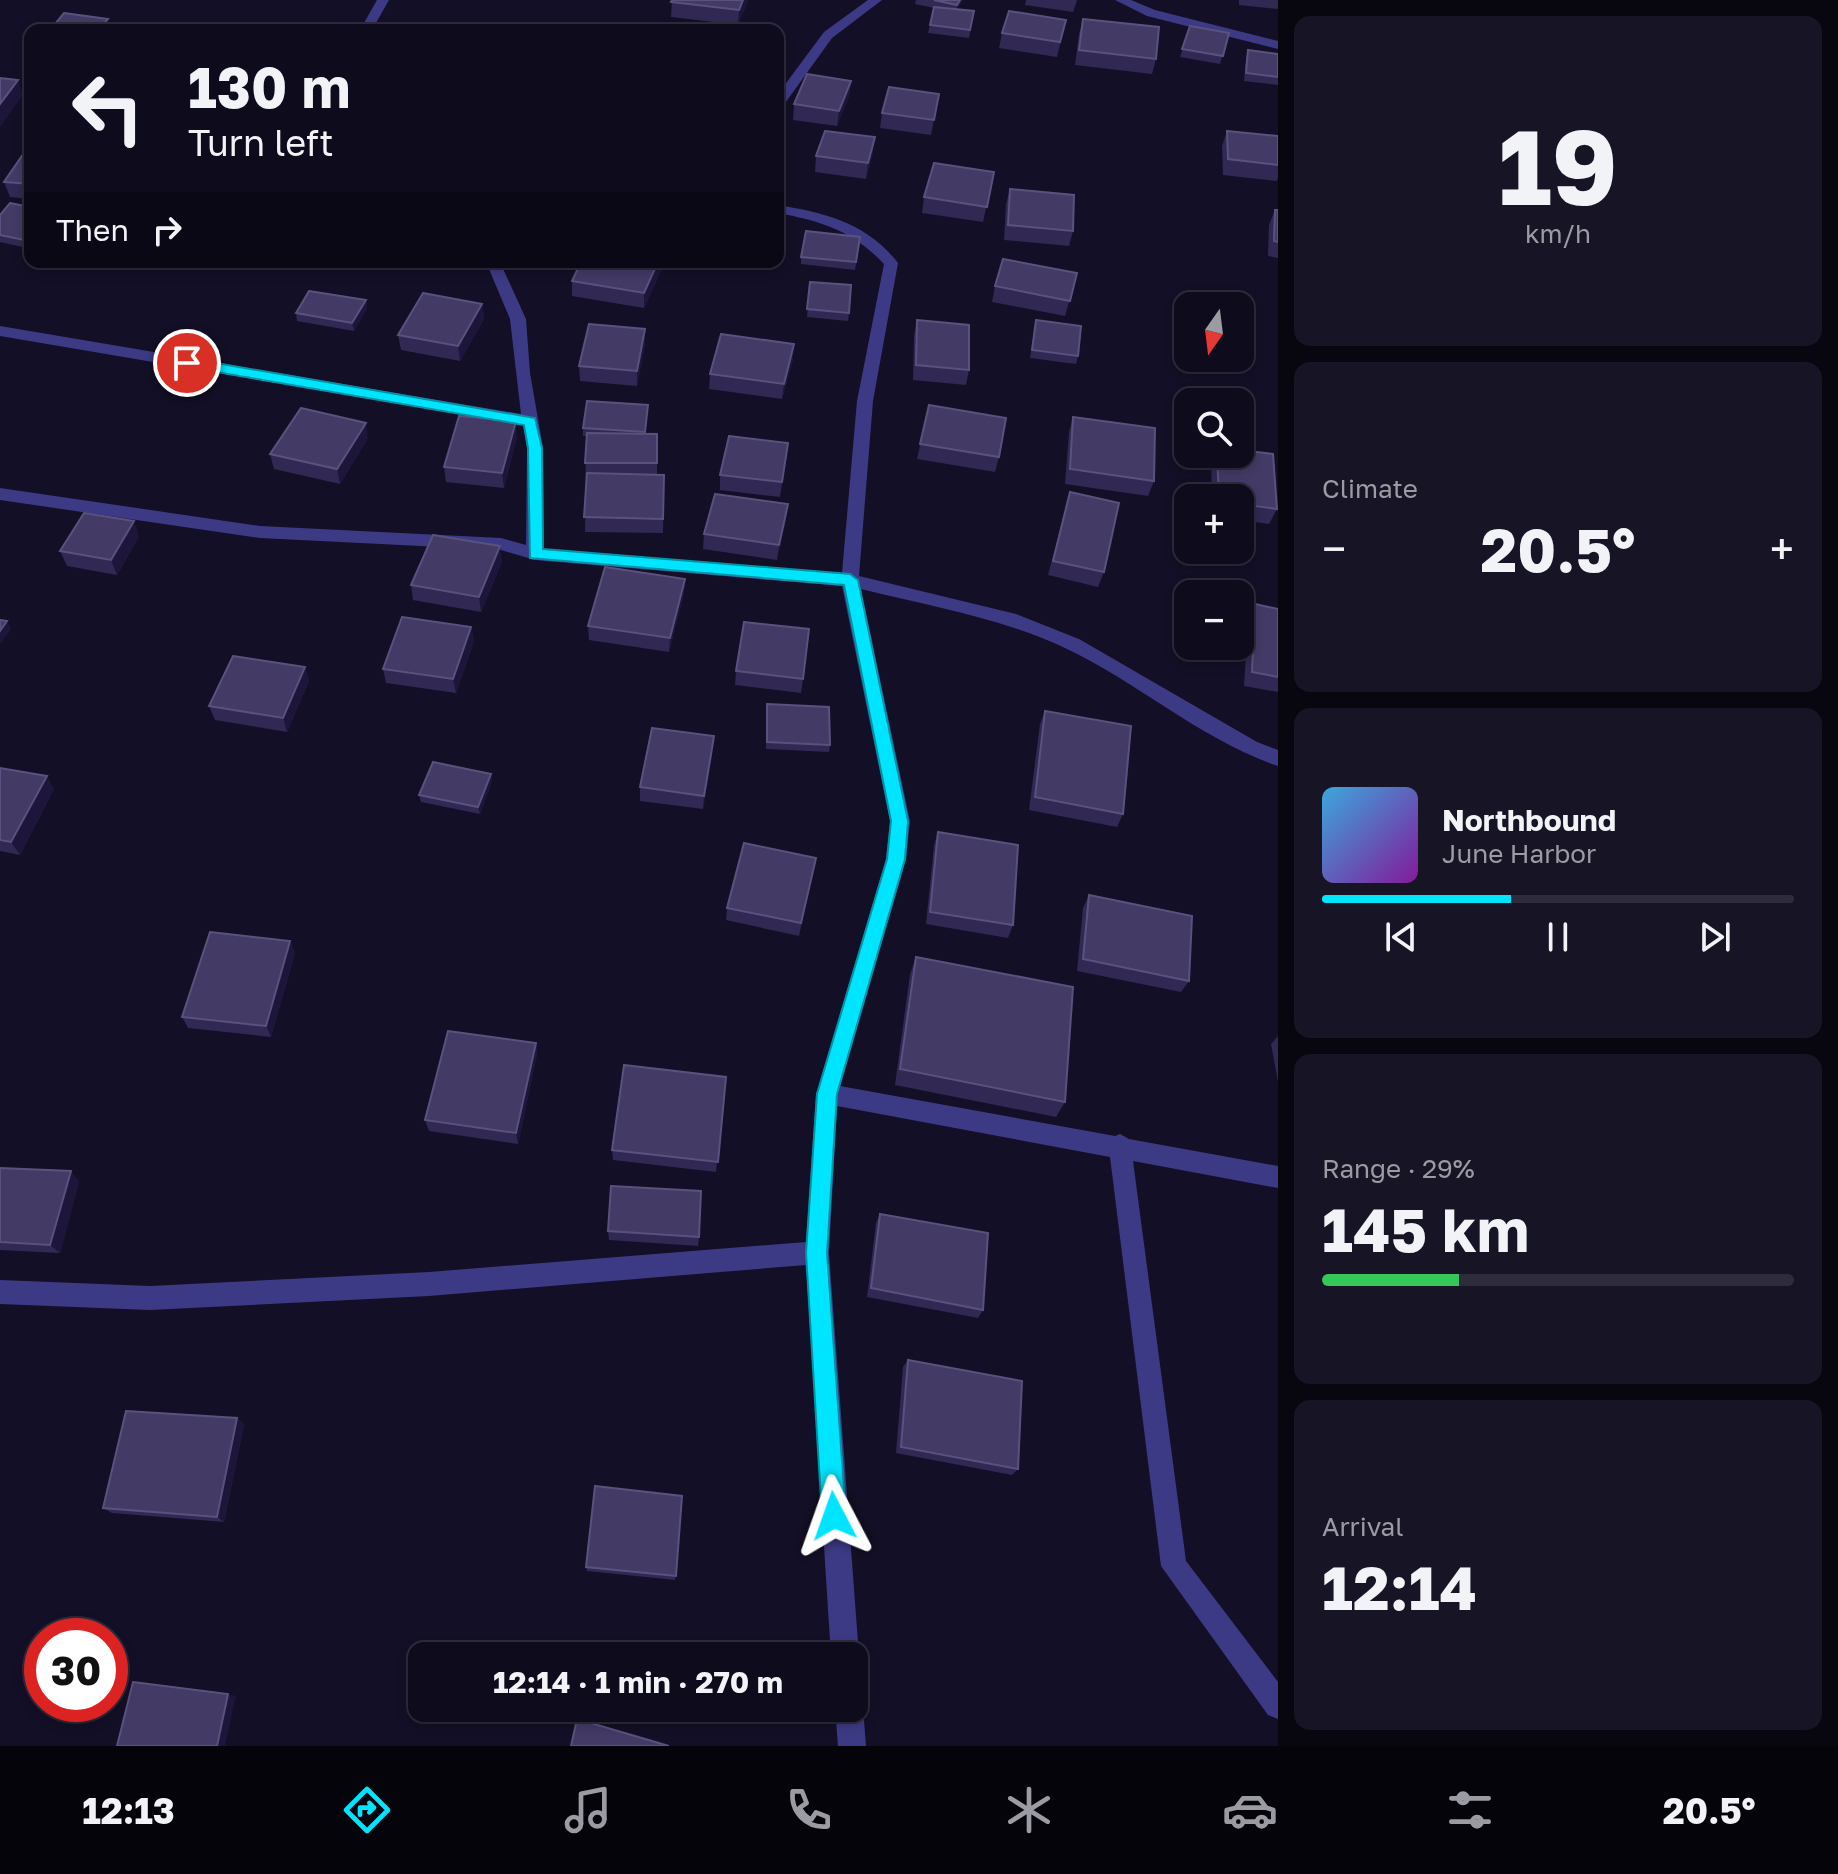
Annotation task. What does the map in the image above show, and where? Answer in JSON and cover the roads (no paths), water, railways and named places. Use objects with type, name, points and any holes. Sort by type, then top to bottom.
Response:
[{"type":"street","points":[[369,24],[383,0]]},
{"type":"street","points":[[784,95],[828,35],[876,0]]},
{"type":"street","points":[[1121,0],[1151,13],[1278,45]]},
{"type":"street","points":[[784,210],[822,217],[868,235],[891,263],[865,401],[850,580],[900,821],[896,859],[827,1094],[817,1253],[844,1642]]},
{"type":"street","points":[[496,268],[518,319],[522,373],[535,448],[535,554]]},
{"type":"street","points":[[0,331],[530,421]]},
{"type":"street","points":[[0,494],[260,532],[501,544],[535,554],[850,580],[1016,621],[1073,644],[1250,747],[1278,758]]},
{"type":"street","points":[[827,1094],[1120,1145],[1278,1177]]},
{"type":"street","points":[[1120,1145],[1174,1566],[1278,1705]]},
{"type":"street","points":[[0,1292],[166,1298],[429,1284],[817,1253]]},
{"type":"street","points":[[850,1722],[852,1746]]}]
